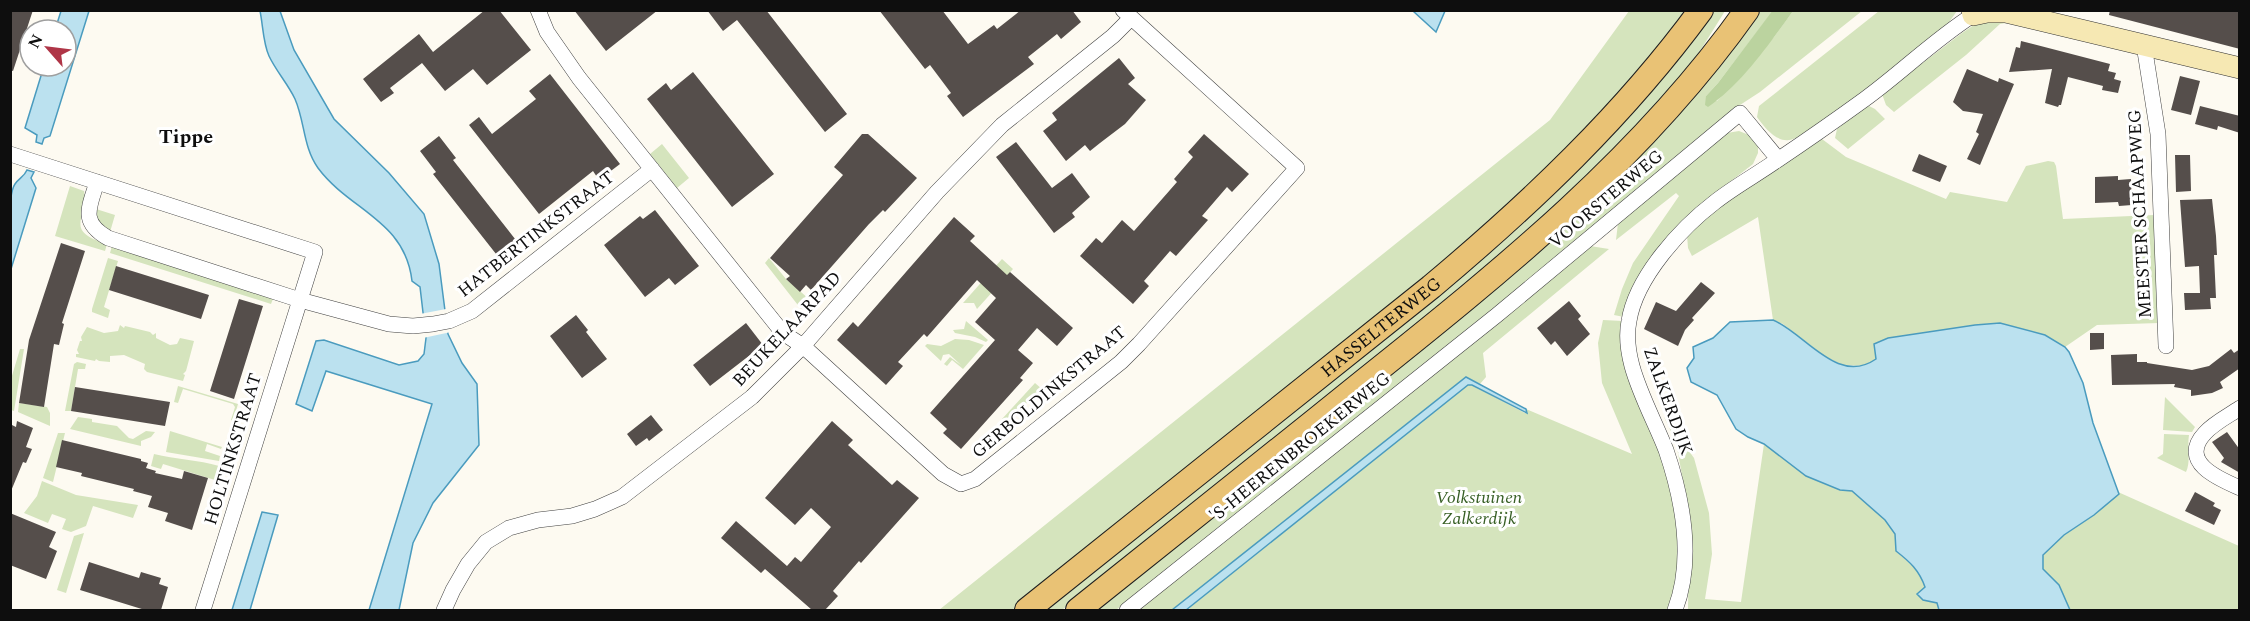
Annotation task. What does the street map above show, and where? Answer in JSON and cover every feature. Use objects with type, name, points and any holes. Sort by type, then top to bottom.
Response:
[{"type":"main road","name":"HASSELTERWEG","points":[[1027,610],[1496,233],[1544,189],[1596,136],[1701,10]]},
{"type":"main road","name":"HASSELTERWEG","points":[[1078,610],[1439,322],[1553,225],[1636,144],[1683,93],[1721,47],[1746,10]]},
{"type":"street","name":"GERBOLDINKSTRAAT","points":[[538,10],[547,32],[579,78],[783,333],[803,346],[943,474],[961,484],[975,479],[1121,362],[1297,168],[1126,15]]},
{"type":"street","points":[[1972,13],[2006,12],[2240,68]]},
{"type":"street","name":"ZALKERDIJK","points":[[1675,610],[1682,585],[1685,555],[1679,497],[1665,449],[1633,367],[1627,343],[1629,321],[1639,292],[1666,250],[1715,202],[1867,97],[1972,13]]},
{"type":"street","name":"BEUKELAARPAD","points":[[444,610],[463,572],[486,542],[509,528],[538,520],[572,516],[596,509],[622,497],[752,397],[803,346],[937,192],[1002,124],[1113,36],[1126,15]]},
{"type":"street","name":"MEESTER SCHAAPWEG","points":[[2144,45],[2158,134],[2166,346]]},
{"type":"street","name":"VOORSTERWEG","points":[[1497,315],[1740,113],[1778,159]]},
{"type":"street","points":[[10,154],[315,252],[300,300]]},
{"type":"street","name":"HATBERTINKSTRAAT","points":[[97,182],[88,219],[96,231],[102,235],[300,300],[389,324],[413,326],[449,321],[472,311],[652,169]]},
{"type":"street","name":"HOLTINKSTRAAT","points":[[203,610],[300,300]]},
{"type":"street","name":"'S-HEERENBROEKERWEG","points":[[1127,610],[1497,315]]},
{"type":"street","points":[[2240,408],[2207,431],[2202,436],[2197,451],[2201,466],[2207,472],[2240,488]]},
{"type":"green space","points":[[1773,10],[1793,11],[1765,50],[1732,87],[1708,107],[1705,105],[1706,96]]},
{"type":"green space","points":[[1629,11],[1689,11],[1571,148],[1422,283],[1012,610],[939,610],[1550,120]]},
{"type":"green space","points":[[1712,11],[1725,11],[1680,83],[1611,156],[1449,301],[1062,610],[1042,610],[1427,302]]},
{"type":"green space","points":[[1757,11],[1773,11],[1706,96],[1717,101],[1774,37],[1793,11],[1862,11],[1698,138],[1541,271],[1116,610],[1091,610],[1469,308]]},
{"type":"green space","points":[[1879,11],[1957,11],[1947,25],[1867,89],[1801,136],[1784,140],[1771,133],[1757,117],[1759,106]]},
{"type":"green space","points":[[2004,20],[2006,23],[2000,24],[1966,55],[1894,112],[1886,105],[1882,94],[1962,33],[1974,25]]},
{"type":"green space","points":[[1867,105],[1885,119],[1848,149],[1835,138],[1837,129]]},
{"type":"green space","points":[[1739,131],[1749,135],[1758,146],[1758,153],[1753,164],[1704,202],[1624,317],[1614,315],[1633,263],[1679,196],[1676,193],[1616,240],[1618,223],[1727,133]]},
{"type":"green space","points":[[1822,139],[1846,157],[1946,199],[1950,192],[2007,202],[2026,166],[2048,161],[2054,162],[2056,166],[2063,219],[2154,215],[2159,323],[2097,325],[2065,347],[2045,335],[2000,323],[1975,325],[1932,333],[1866,366],[1842,365],[1823,355],[1783,324],[1773,320],[1758,217],[1692,256],[1688,248],[1687,235],[1717,208]]},
{"type":"green space","points":[[662,144],[689,178],[677,188],[650,154]]},
{"type":"green space","points":[[70,186],[84,191],[81,228],[93,239],[107,244],[105,251],[55,236]]},
{"type":"green space","points":[[96,209],[115,215],[110,232],[98,221]]},
{"type":"green space","points":[[112,246],[274,296],[271,304],[110,253]]},
{"type":"green space","points":[[1590,246],[1609,249],[1483,353],[1486,377],[1480,384],[1466,377],[1172,610],[1137,610]]},
{"type":"green space","points":[[108,258],[118,261],[104,307],[110,310],[108,318],[92,312],[92,309]]},
{"type":"green space","points":[[769,258],[786,279],[809,299],[801,309],[765,263]]},
{"type":"green space","points":[[1002,259],[1013,269],[977,309],[974,303],[963,303]]},
{"type":"green space","name":"Volkstuinen Zalkerdijk","points":[[1603,320],[1623,321],[1676,504],[1679,566],[1670,610],[1191,610],[1189,608],[1468,385],[1525,413],[1526,409],[1632,454],[1602,383],[1598,343]]},
{"type":"green space","points":[[966,321],[988,340],[986,342],[955,333],[953,330],[964,329]]},
{"type":"green space","points":[[120,325],[124,328],[125,326],[150,332],[153,335],[156,333],[156,338],[170,345],[177,344],[180,338],[194,341],[186,371],[183,374],[185,375],[183,381],[147,372],[144,369],[145,364],[124,355],[110,356],[110,362],[76,357],[76,354],[79,354],[77,350],[82,341],[81,337],[87,327],[104,333],[118,331]]},
{"type":"green space","points":[[955,339],[969,340],[984,345],[963,369],[952,360],[947,366],[944,364],[950,357],[961,365],[949,354],[943,355],[941,361],[925,346],[927,344],[941,346]]},
{"type":"green space","points":[[20,349],[24,349],[14,411],[11,410],[11,379]]},
{"type":"green space","points":[[77,362],[86,364],[85,369],[78,369],[71,411],[65,411],[74,364]]},
{"type":"green space","points":[[1035,383],[1043,390],[1004,421],[1002,419]]},
{"type":"green space","points":[[178,386],[238,404],[233,421],[231,420],[235,407],[233,404],[183,389],[178,403],[174,402]]},
{"type":"green space","points":[[2165,397],[2195,427],[2192,432],[2163,430]]},
{"type":"green space","points":[[19,403],[47,407],[50,413],[50,426],[18,412]]},
{"type":"green space","points":[[78,417],[117,426],[133,439],[146,431],[155,432],[151,437],[141,441],[141,446],[70,429]]},
{"type":"green space","points":[[1664,417],[1694,458],[1709,513],[1712,554],[1705,599],[1741,602],[1764,444],[1806,476],[1840,490],[1852,491],[1885,520],[1895,534],[1896,551],[1920,573],[1925,587],[1918,594],[1924,600],[1938,603],[1939,610],[1688,610],[1689,514],[1676,442]]},
{"type":"green space","points":[[170,431],[222,447],[221,449],[207,444],[205,451],[220,456],[219,461],[166,452]]},
{"type":"green space","points":[[58,433],[65,433],[53,482],[43,478]]},
{"type":"green space","points":[[2164,434],[2189,435],[2186,472],[2157,458],[2163,454]]},
{"type":"green space","points":[[154,454],[219,466],[215,480],[163,464],[161,469],[151,466]]},
{"type":"green space","points":[[42,481],[76,495],[138,505],[133,518],[93,506],[86,526],[71,532],[62,529],[66,519],[52,514],[48,523],[24,513],[37,496]]},
{"type":"green space","points":[[2118,492],[2239,546],[2239,610],[2070,610],[2059,585],[2043,569],[2043,555],[2064,535],[2094,515],[2119,494]]},
{"type":"green space","points":[[84,533],[66,593],[57,590],[74,536]]},
{"type":"water","points":[[61,11],[89,11],[78,46],[78,18],[59,18]]},
{"type":"water","points":[[260,11],[280,11],[294,50],[334,119],[389,173],[424,214],[439,264],[448,334],[462,363],[477,384],[479,445],[433,503],[413,543],[399,610],[369,610],[432,404],[326,371],[312,411],[296,404],[316,341],[324,340],[399,365],[418,361],[424,354],[426,338],[420,287],[412,281],[407,260],[399,244],[388,230],[331,183],[313,160],[295,99],[267,51]]},
{"type":"water","points":[[1413,11],[1445,11],[1436,32]]},
{"type":"water","points":[[40,78],[68,78],[50,136],[44,138],[42,144],[36,142],[37,135],[25,128]]},
{"type":"water","points":[[27,170],[34,172],[31,178],[36,188],[11,269],[10,200],[15,184]]},
{"type":"water","points":[[1773,320],[1835,362],[1848,366],[1862,366],[1876,359],[1874,344],[1888,338],[1975,325],[2000,323],[2045,335],[2065,347],[2083,383],[2093,423],[2119,494],[2094,515],[2064,535],[2043,555],[2043,569],[2059,585],[2070,610],[1939,610],[1937,603],[1923,600],[1917,594],[1925,587],[1923,581],[1906,559],[1896,551],[1895,534],[1885,520],[1852,491],[1840,490],[1806,476],[1764,444],[1736,429],[1717,395],[1691,382],[1687,368],[1694,358],[1693,347],[1713,338],[1730,322]]},
{"type":"water","points":[[1466,377],[1526,409],[1527,413],[1468,385],[1186,610],[1172,610]]},
{"type":"water","points":[[262,512],[278,515],[250,610],[232,610]]},
{"type":"pier","points":[[446,309],[451,332],[423,338],[420,314]]},
{"type":"building","points":[[10,10],[33,10],[30,18],[18,18],[18,56],[13,71],[10,70]]},
{"type":"building","points":[[485,10],[499,10],[531,50],[487,85],[473,69],[445,91],[422,63],[390,88],[394,93],[381,102],[363,79],[419,34],[433,52]]},
{"type":"building","points":[[574,10],[658,10],[606,51]]},
{"type":"building","points":[[707,10],[766,10],[847,114],[825,132],[737,20],[723,31]]},
{"type":"building","points":[[879,10],[942,10],[968,44],[994,25],[997,29],[1021,10],[1072,10],[1081,22],[1061,39],[1057,34],[1028,57],[1034,64],[963,117],[947,96],[951,93],[930,65],[925,69]]},
{"type":"building","points":[[2110,10],[2240,10],[2240,49],[2109,15]]},
{"type":"building","points":[[2021,41],[2110,64],[2108,71],[2116,73],[2114,79],[2121,81],[2118,93],[2102,90],[2103,86],[2068,77],[2061,105],[2058,107],[2045,103],[2052,69],[2009,72],[2016,47],[2020,48]]},
{"type":"building","points":[[1119,58],[1135,78],[1128,84],[1146,100],[1125,124],[1090,151],[1085,145],[1066,161],[1043,131],[1057,120],[1052,113]]},
{"type":"building","points":[[1967,69],[1998,82],[1999,78],[2014,84],[1980,165],[1967,159],[1979,134],[1976,132],[1983,114],[1963,111],[1953,102]]},
{"type":"building","points":[[693,72],[774,174],[732,207],[647,99],[666,83],[671,90]]},
{"type":"building","points":[[550,74],[620,164],[599,180],[593,171],[539,214],[469,125],[479,117],[492,134],[536,99],[529,91]]},
{"type":"building","points":[[2180,76],[2200,81],[2191,115],[2171,110]]},
{"type":"building","points":[[2200,106],[2240,116],[2240,133],[2218,126],[2217,130],[2195,124]]},
{"type":"building","points":[[862,134],[868,134],[917,178],[885,212],[883,210],[869,224],[811,290],[806,285],[800,292],[786,279],[790,276],[770,258],[843,175],[834,167]]},
{"type":"building","points":[[1204,134],[1249,174],[1232,192],[1227,187],[1202,216],[1208,220],[1176,256],[1170,251],[1144,281],[1149,286],[1133,304],[1080,256],[1096,238],[1102,243],[1122,220],[1134,231],[1177,182],[1174,179],[1193,157],[1188,152]]},
{"type":"building","points":[[439,136],[456,158],[453,160],[519,244],[500,259],[433,174],[436,172],[420,151]]},
{"type":"building","points":[[1016,142],[1052,188],[1072,173],[1090,197],[1072,213],[1075,217],[1054,233],[996,157]]},
{"type":"building","points":[[1919,154],[1947,166],[1940,182],[1912,171]]},
{"type":"building","points":[[2175,155],[2190,155],[2191,191],[2176,192]]},
{"type":"building","points":[[2118,176],[2118,180],[2131,179],[2132,205],[2119,206],[2118,202],[2095,203],[2095,177]]},
{"type":"building","points":[[2212,199],[2217,255],[2214,255],[2216,298],[2210,298],[2211,309],[2185,310],[2184,293],[2200,293],[2199,266],[2185,267],[2180,200]]},
{"type":"building","points":[[655,210],[699,266],[675,285],[669,278],[645,297],[604,245],[640,216],[643,219]]},
{"type":"building","points":[[954,217],[975,236],[970,241],[1007,275],[1010,272],[1073,328],[1057,346],[1037,328],[1018,350],[1033,363],[1020,378],[1023,380],[961,449],[943,433],[947,429],[930,413],[995,340],[975,322],[996,298],[977,280],[927,337],[924,334],[898,362],[903,366],[886,385],[837,340],[853,322],[858,327]]},
{"type":"building","points":[[61,243],[85,251],[62,323],[64,324],[59,345],[54,344],[44,407],[19,403],[29,340]]},
{"type":"building","points":[[116,266],[209,295],[201,319],[109,290]]},
{"type":"building","points":[[1701,282],[1715,293],[1692,318],[1694,320],[1685,330],[1678,346],[1644,329],[1656,302],[1676,311]]},
{"type":"building","points":[[239,299],[263,306],[234,399],[210,391]]},
{"type":"building","points":[[1569,301],[1581,316],[1578,319],[1590,334],[1567,356],[1555,341],[1551,345],[1537,328]]},
{"type":"building","points":[[576,315],[607,359],[582,378],[550,336]]},
{"type":"building","points":[[746,323],[763,345],[710,386],[693,365]]},
{"type":"building","points":[[2090,333],[2104,333],[2104,349],[2090,350]]},
{"type":"building","points":[[2231,349],[2234,353],[2240,349],[2240,368],[2220,382],[2223,388],[2212,393],[2191,396],[2191,390],[2174,387],[2175,384],[2112,385],[2111,355],[2137,354],[2137,362],[2192,370],[2209,366]]},
{"type":"building","points":[[75,387],[170,402],[165,426],[71,411]]},
{"type":"building","points":[[651,415],[663,430],[649,441],[647,438],[636,446],[627,434]]},
{"type":"building","points":[[17,421],[33,428],[26,447],[32,449],[26,463],[23,462],[11,491],[10,424],[16,427]]},
{"type":"building","points":[[832,421],[853,440],[848,445],[892,485],[897,480],[919,498],[833,591],[838,596],[825,610],[812,610],[765,569],[761,573],[721,538],[736,521],[787,566],[795,557],[801,562],[831,527],[811,508],[795,525],[765,498]]},
{"type":"building","points":[[2227,432],[2240,450],[2240,473],[2221,462],[2224,458],[2212,442]]},
{"type":"building","points":[[62,440],[141,459],[148,463],[146,468],[156,471],[155,473],[182,479],[184,471],[208,478],[192,530],[165,521],[168,513],[148,507],[152,496],[56,467]]},
{"type":"building","points":[[2195,492],[2215,503],[2213,506],[2221,510],[2214,525],[2185,511]]},
{"type":"building","points":[[10,513],[56,532],[49,547],[57,551],[46,579],[10,565]]},
{"type":"building","points":[[89,562],[139,578],[141,572],[161,578],[159,584],[168,587],[161,610],[145,610],[80,590]]},
{"type":"district","name":"Tippe","points":[[186,137]]}]
